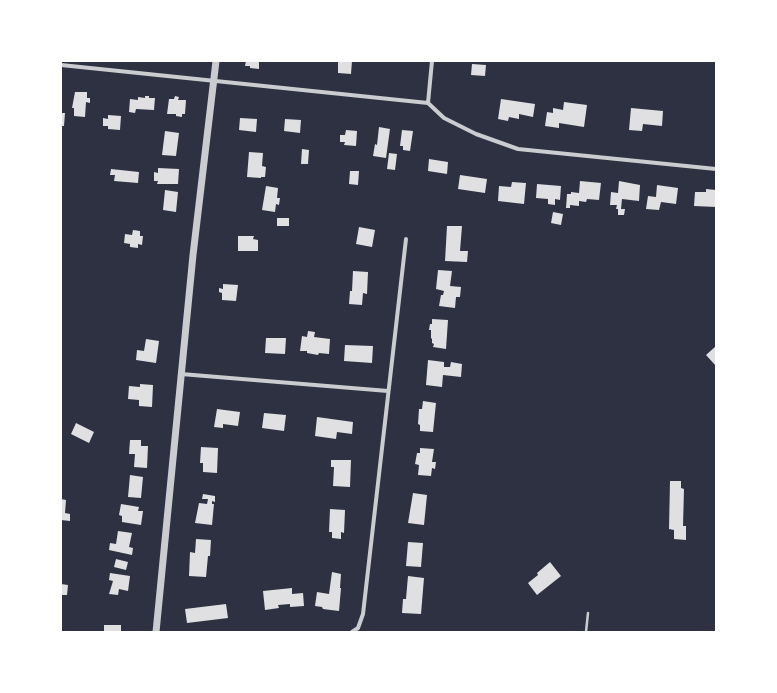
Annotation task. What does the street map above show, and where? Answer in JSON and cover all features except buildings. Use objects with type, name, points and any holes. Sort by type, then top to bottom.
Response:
[{"type":"street","points":[[156,632],[194,248],[216,61]]},
{"type":"street","points":[[428,103],[432,61]]},
{"type":"street","points":[[61,65],[428,103],[444,118],[476,134],[518,149],[716,169]]},
{"type":"street","points":[[352,632],[358,628],[363,614],[406,239]]},
{"type":"street","points":[[181,374],[388,391]]},
{"type":"lane","points":[[586,632],[588,613]]}]
